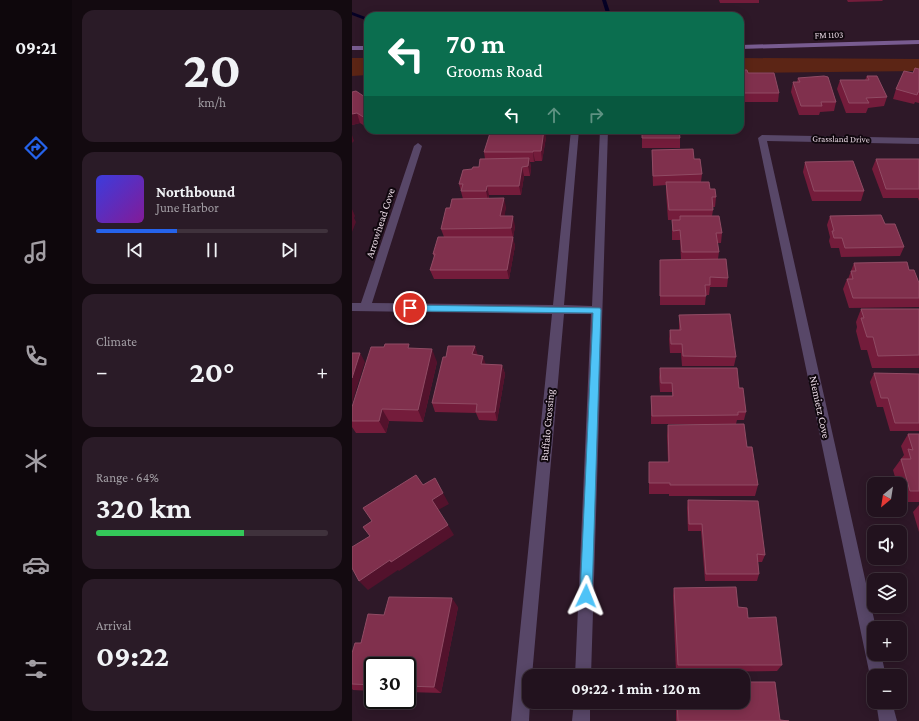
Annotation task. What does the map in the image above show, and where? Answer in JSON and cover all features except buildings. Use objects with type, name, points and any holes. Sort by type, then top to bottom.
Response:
[{"type":"main road","name":"FM 1103","points":[[744,47],[919,42]]},
{"type":"main road","points":[[352,48],[364,48]]},
{"type":"street","name":"Buffalo Crossing","points":[[520,721],[575,134]]},
{"type":"street","points":[[583,669],[604,134]]},
{"type":"street","name":"Grassland Drive","points":[[762,138],[919,141]]},
{"type":"street","name":"Niemietz Cove","points":[[762,138],[876,669]]},
{"type":"street","name":"Arrowhead Cove","points":[[366,307],[418,146]]},
{"type":"street","points":[[352,307],[597,310]]},
{"type":"street","points":[[581,721],[582,709]]},
{"type":"street","points":[[885,709],[888,721]]},
{"type":"shaded area","points":[[352,58],[364,58],[364,75],[352,76]]},
{"type":"shaded area","points":[[744,58],[919,59],[919,71],[744,73]]},
{"type":"waterway","points":[[604,0],[608,12]]},
{"type":"waterway","points":[[352,13],[364,18]]},
{"type":"route","points":[[410,308],[597,310],[586,596]]}]
